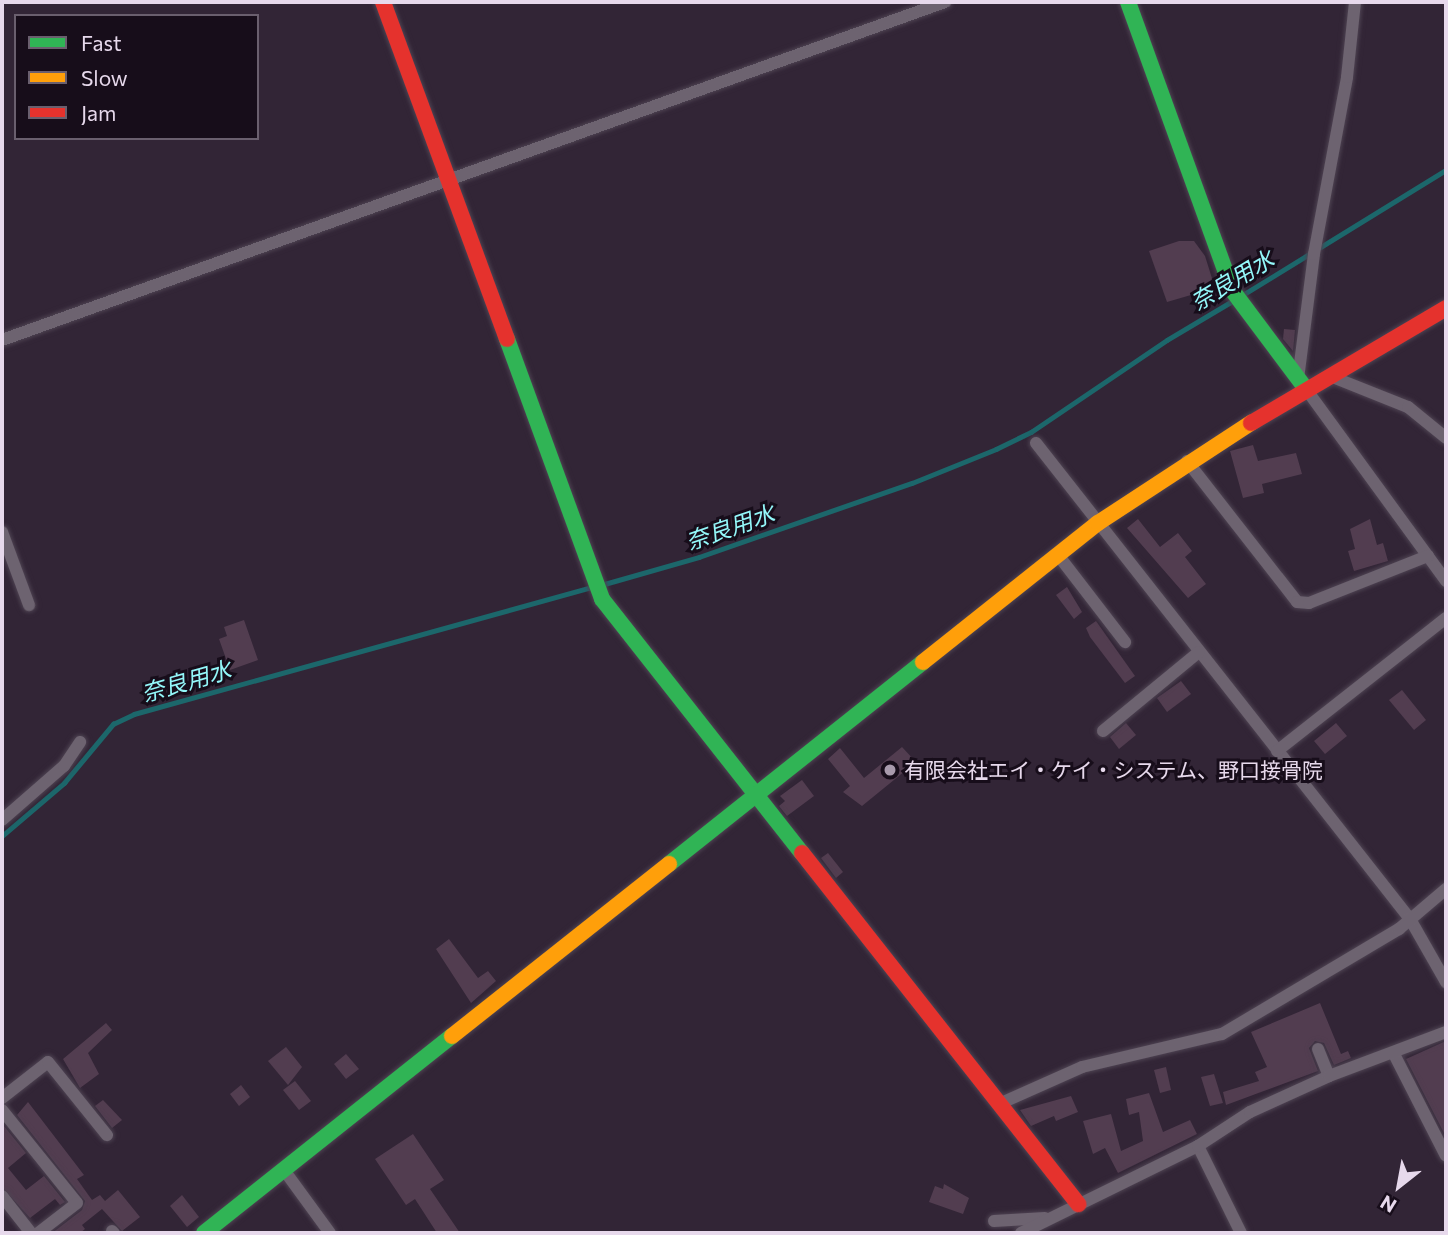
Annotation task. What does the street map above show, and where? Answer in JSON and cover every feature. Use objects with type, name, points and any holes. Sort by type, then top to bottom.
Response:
[{"type":"street","points":[[383,2],[602,598],[1078,1204]]},
{"type":"street","points":[[2,340],[945,2]]},
{"type":"street","points":[[1128,2],[1232,291],[1446,581]]},
{"type":"street","points":[[1302,384],[1314,254],[1347,77],[1355,2]]},
{"type":"street","points":[[204,1233],[1098,523],[1302,384],[1330,376],[1446,308]]},
{"type":"street","points":[[1330,376],[1408,407],[1446,438]]},
{"type":"street","points":[[1036,443],[1410,919],[1446,982]]},
{"type":"street","points":[[1187,461],[1297,602],[1309,603],[1427,556]]},
{"type":"street","points":[[2,532],[29,605]]},
{"type":"street","points":[[1058,555],[1125,642]]},
{"type":"street","points":[[1277,751],[1446,618]]},
{"type":"street","points":[[1103,731],[1199,652]]},
{"type":"street","points":[[2,820],[64,766],[80,742]]},
{"type":"street","points":[[999,1104],[1082,1067],[1222,1034],[1410,919],[1446,889]]},
{"type":"street","points":[[1021,1233],[1198,1146],[1250,1112],[1329,1076],[1394,1054],[1446,1032]]},
{"type":"street","points":[[1318,1049],[1329,1076]]},
{"type":"street","points":[[1394,1054],[1446,1156]]},
{"type":"street","points":[[2,1098],[48,1062],[107,1135]]},
{"type":"street","points":[[2,1110],[77,1203],[38,1233]]},
{"type":"street","points":[[1198,1146],[1241,1233]]},
{"type":"street","points":[[284,1170],[330,1233]]},
{"type":"street","points":[[2,1196],[30,1233]]},
{"type":"street","points":[[994,1221],[1052,1217]]},
{"type":"building","points":[[1179,241],[1194,241],[1205,256],[1215,288],[1167,302],[1149,251]]},
{"type":"building","points":[[1284,329],[1295,330],[1293,351],[1283,339]]},
{"type":"building","points":[[1253,445],[1258,461],[1296,453],[1302,474],[1262,484],[1264,493],[1243,498],[1230,451]]},
{"type":"building","points":[[1138,519],[1160,547],[1178,533],[1192,551],[1185,557],[1206,584],[1188,598],[1127,528]]},
{"type":"building","points":[[1370,519],[1377,545],[1383,543],[1388,561],[1354,571],[1348,551],[1355,549],[1350,529]]},
{"type":"building","points":[[1067,587],[1082,612],[1074,619],[1056,595]]},
{"type":"building","points":[[244,620],[258,660],[230,670],[219,639],[227,636],[224,627]]},
{"type":"building","points":[[1096,621],[1135,676],[1125,683],[1090,637],[1086,628]]},
{"type":"building","points":[[1181,681],[1191,694],[1167,712],[1157,698]]},
{"type":"building","points":[[1402,690],[1426,720],[1414,730],[1389,700]]},
{"type":"building","points":[[1126,723],[1136,735],[1119,749],[1110,737]]},
{"type":"building","points":[[1336,723],[1347,736],[1325,754],[1314,741]]},
{"type":"building","name":"有限会社エイ・ケイ・システム、野口接骨院","points":[[902,747],[916,762],[862,806],[843,792],[850,786],[828,759],[840,748],[864,778]]},
{"type":"building","points":[[802,780],[814,796],[787,816],[779,806],[785,801],[780,796]]},
{"type":"building","points":[[828,853],[843,872],[836,878],[821,858]]},
{"type":"building","points":[[449,939],[478,978],[488,971],[496,981],[471,1003],[436,949]]},
{"type":"building","points":[[1320,1003],[1341,1054],[1348,1051],[1351,1058],[1334,1065],[1324,1043],[1315,1041],[1309,1048],[1318,1071],[1226,1105],[1223,1092],[1259,1081],[1255,1072],[1267,1067],[1251,1032]]},
{"type":"building","points":[[106,1023],[112,1030],[88,1053],[99,1074],[80,1088],[63,1059]]},
{"type":"building","points":[[1446,1041],[1446,1137],[1406,1059]]},
{"type":"building","points":[[286,1047],[302,1067],[288,1085],[268,1061]]},
{"type":"building","points":[[346,1054],[359,1069],[346,1079],[334,1064]]},
{"type":"building","points":[[1166,1067],[1171,1090],[1160,1093],[1154,1070]]},
{"type":"building","points":[[1214,1074],[1223,1103],[1210,1106],[1201,1077]]},
{"type":"building","points":[[295,1081],[311,1101],[299,1110],[283,1090]]},
{"type":"building","points":[[241,1085],[250,1097],[239,1106],[230,1094]]},
{"type":"building","points":[[1149,1093],[1163,1132],[1190,1120],[1197,1134],[1118,1173],[1105,1148],[1093,1154],[1083,1121],[1111,1114],[1121,1151],[1143,1141],[1139,1112],[1129,1115],[1126,1099]]},
{"type":"building","points":[[1071,1096],[1078,1112],[1056,1121],[1054,1116],[1031,1126],[1020,1110]]},
{"type":"building","points":[[103,1100],[122,1120],[112,1128],[95,1106]]},
{"type":"building","points":[[28,1102],[84,1175],[77,1179],[92,1200],[100,1195],[105,1201],[118,1190],[140,1217],[122,1231],[102,1209],[82,1225],[85,1229],[80,1233],[52,1233],[82,1210],[85,1201],[17,1115]]},
{"type":"building","points":[[4,1126],[26,1153],[8,1168],[26,1190],[44,1176],[65,1202],[60,1205],[55,1199],[30,1218],[2,1187]]},
{"type":"building","points":[[413,1134],[444,1180],[430,1189],[460,1233],[437,1233],[415,1199],[406,1205],[375,1159]]},
{"type":"building","points":[[944,1184],[969,1198],[963,1214],[929,1202],[935,1186],[943,1189]]},
{"type":"building","points":[[182,1195],[199,1217],[187,1227],[170,1206]]},
{"type":"waterway","name":"奈良用水","points":[[1241,296],[1446,170]]},
{"type":"waterway","name":"奈良用水","points":[[601,585],[699,557],[912,483],[996,449],[1031,432],[1167,340],[1234,300]]},
{"type":"waterway","name":"奈良用水","points":[[2,836],[64,783],[113,724],[134,714],[593,587]]},
{"type":"traffic: fast","points":[[1128,2],[1232,290],[1306,389]]},
{"type":"traffic: fast","points":[[507,339],[602,599],[802,853]]},
{"type":"traffic: fast","points":[[669,864],[923,662]]},
{"type":"traffic: fast","points":[[204,1233],[452,1036]]},
{"type":"traffic: slow","points":[[923,662],[1098,523],[1251,423]]},
{"type":"traffic: slow","points":[[452,1036],[669,864]]},
{"type":"traffic: jam","points":[[383,2],[507,339]]},
{"type":"traffic: jam","points":[[1251,423],[1446,308]]},
{"type":"traffic: jam","points":[[802,853],[1078,1204]]},
{"type":"place","name":"有限会社エイ・ケイ・システム、野口接骨院","points":[[890,770]]}]
